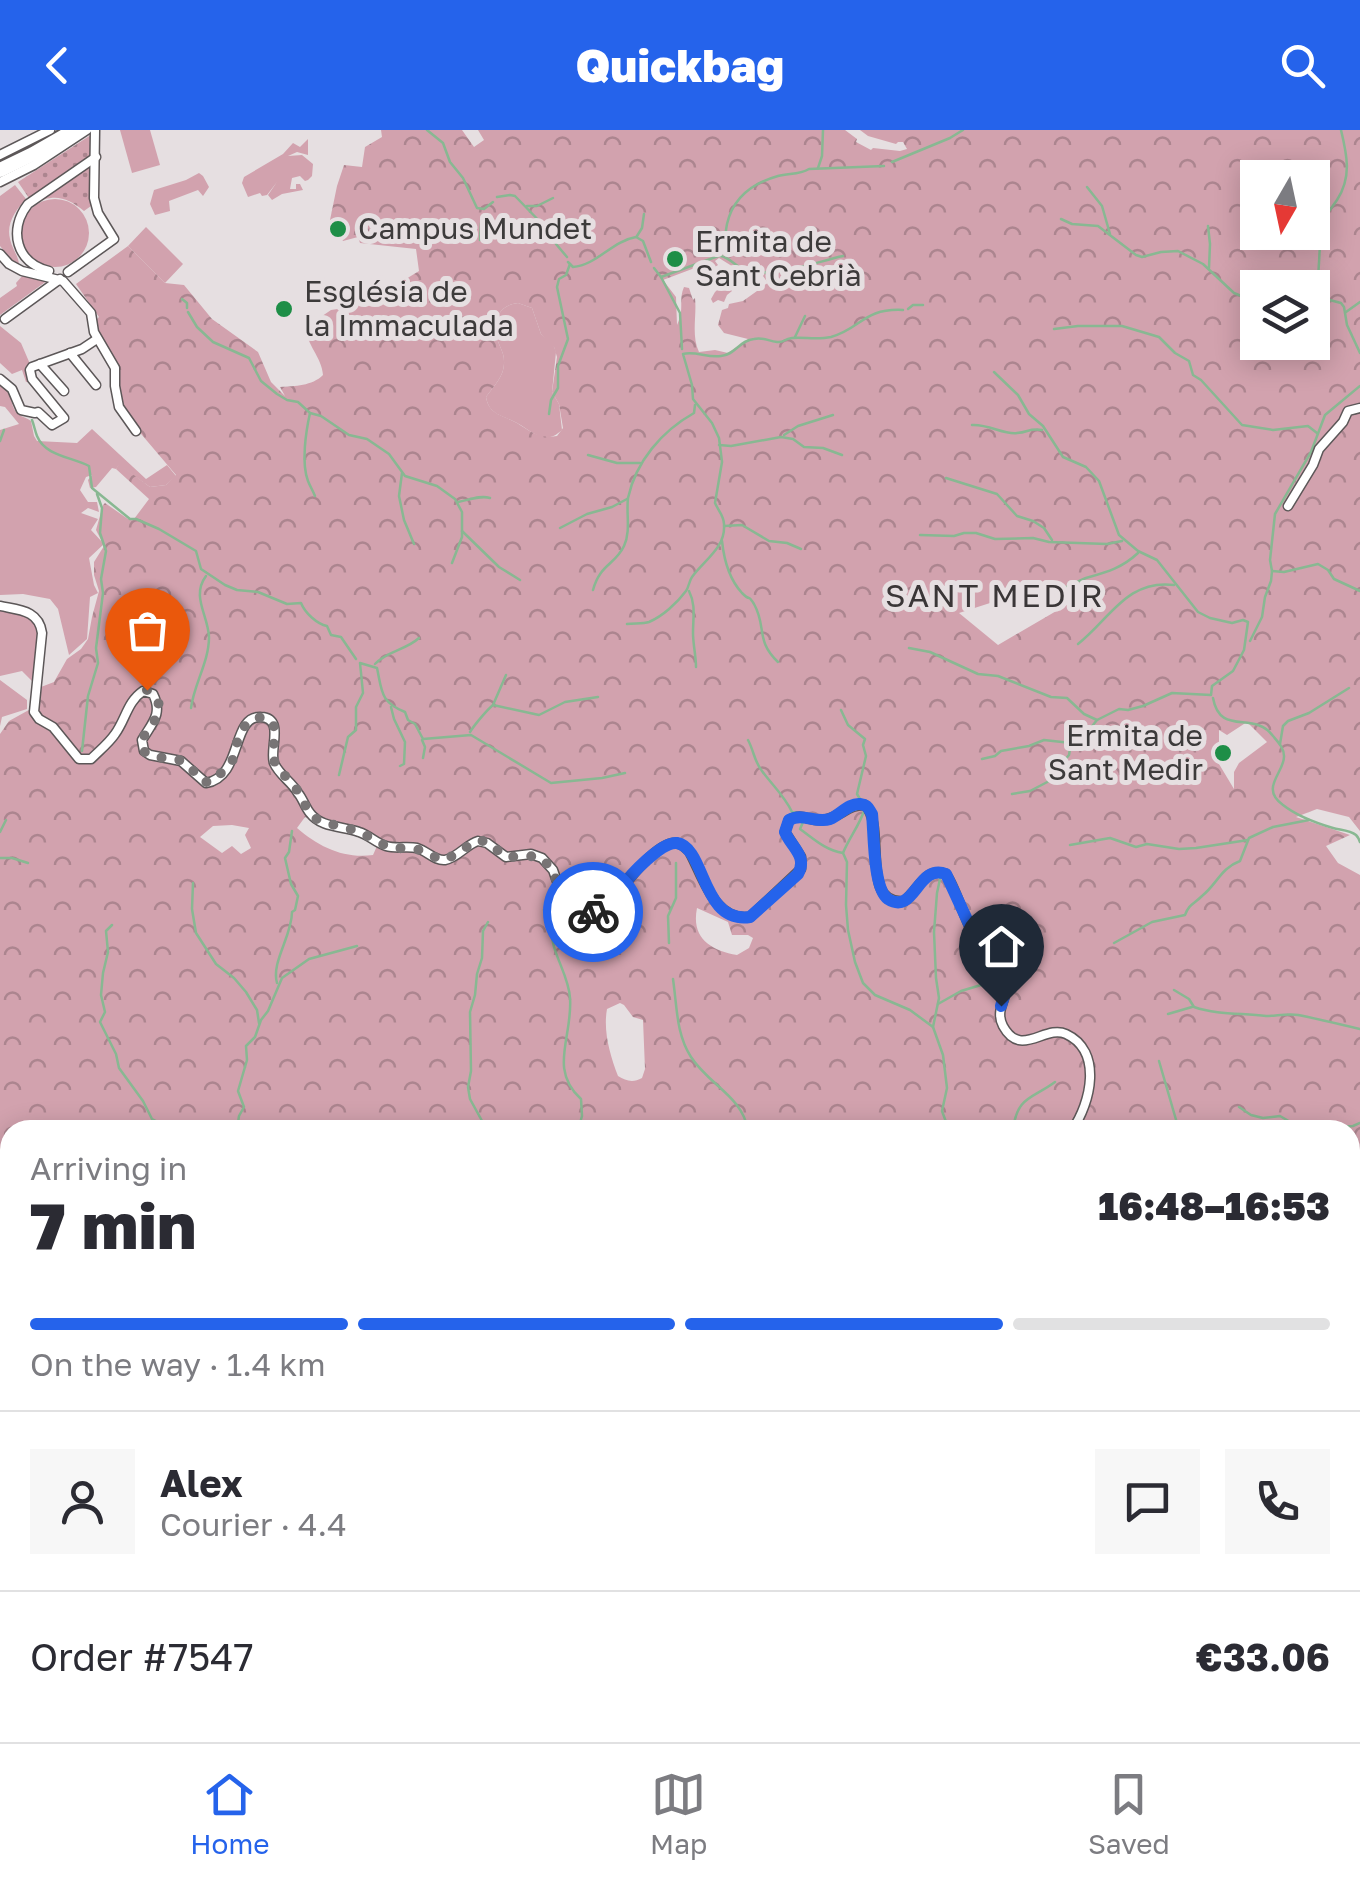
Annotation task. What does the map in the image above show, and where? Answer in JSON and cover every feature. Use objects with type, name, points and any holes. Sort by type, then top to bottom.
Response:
[{"type":"highway","points":[[0,172],[62,130]]},
{"type":"highway","points":[[0,172],[75,130]]},
{"type":"street","points":[[0,155],[50,130]]},
{"type":"street","points":[[0,172],[34,165],[88,130]]},
{"type":"street","points":[[4,319],[114,239],[94,198],[95,130]]},
{"type":"street","points":[[96,156],[28,204],[17,224],[16,239],[25,258],[40,269],[64,276],[93,316],[97,339],[116,368],[120,407],[136,431]]},
{"type":"street","points":[[82,166],[94,175]]},
{"type":"street","points":[[0,254],[18,269],[64,276]]},
{"type":"street","points":[[18,269],[25,258]]},
{"type":"street","points":[[0,379],[11,388],[20,409],[38,412],[52,425],[64,418],[32,379],[30,370],[97,339]]},
{"type":"street","points":[[70,353],[96,385]]},
{"type":"street","points":[[36,365],[64,391]]},
{"type":"street","points":[[38,412],[49,400]]},
{"type":"street","points":[[1290,504],[1318,449],[1348,411],[1360,408]]},
{"type":"street","points":[[0,606],[30,613],[40,621],[34,712],[53,727],[76,757],[86,760],[95,755],[117,731],[134,698],[144,690],[153,694],[158,708],[154,723],[142,740],[142,749],[187,764],[203,782],[212,782],[232,762],[246,724],[266,718],[276,730],[275,764],[319,821],[358,831],[388,847],[421,850],[441,860],[478,840],[506,857],[537,856],[551,867],[560,890],[594,912],[604,910],[644,862],[674,843],[684,846],[691,855],[720,907],[736,917],[750,917],[802,867],[801,857],[785,832],[789,820],[798,816],[826,820],[854,805],[865,805],[872,814],[879,883],[885,896],[893,901],[904,900],[928,874],[946,874],[975,937],[1006,976],[1000,1013],[1006,1030],[1025,1041],[1052,1032],[1064,1033],[1086,1054],[1090,1071],[1088,1093],[1078,1120]]},
{"type":"street","points":[[975,1742],[993,1742]]},
{"type":"green space","points":[[120,130],[150,130],[160,165],[132,173]]},
{"type":"green space","points":[[381,130],[462,130],[474,147],[484,140],[478,130],[845,130],[871,150],[900,151],[907,149],[903,142],[896,144],[860,130],[1360,130],[1360,831],[1349,817],[1317,809],[1296,817],[1350,835],[1326,846],[1338,863],[1360,875],[1360,1120],[0,1120],[0,734],[9,721],[36,706],[41,687],[54,682],[67,659],[88,639],[99,591],[94,562],[104,546],[96,530],[103,505],[134,519],[149,499],[116,469],[119,464],[150,487],[166,485],[176,475],[125,415],[117,390],[116,368],[98,338],[95,321],[99,317],[76,284],[128,246],[165,283],[184,285],[212,319],[258,352],[271,382],[285,396],[280,387],[309,383],[323,375],[306,327],[331,310],[357,306],[384,287],[419,271],[416,249],[360,243],[358,237],[343,241],[330,220],[344,165],[362,167],[365,147],[382,137]],"holes":[[[719,258],[735,268],[736,273],[715,292],[713,303],[724,302],[732,288],[737,285],[741,289],[758,275],[768,283],[722,310],[718,325],[724,333],[748,339],[728,353],[699,352],[695,298],[684,287],[677,325],[676,297],[663,280],[708,263],[704,271],[708,272],[718,265],[715,261]],[[518,303],[532,308],[541,334],[554,347],[557,357],[552,392],[559,404],[563,428],[557,436],[531,432],[497,414],[486,397],[504,366],[496,320],[502,310]],[[1052,583],[1070,603],[998,645],[959,613]],[[1247,722],[1267,742],[1239,763],[1234,772],[1234,789],[1213,754],[1219,743],[1219,730],[1227,735]],[[305,817],[357,833],[377,846],[373,855],[352,855],[323,846],[297,828]],[[213,826],[249,828],[245,835],[251,848],[241,854],[232,846],[222,853],[200,837]],[[697,908],[728,922],[732,935],[753,938],[749,948],[737,955],[711,946],[700,935]],[[620,1003],[633,1017],[643,1020],[645,1069],[642,1078],[636,1080],[618,1076],[610,1051],[607,1009]]]},
{"type":"green space","points":[[94,133],[91,206],[84,211],[72,202],[54,198],[33,204],[18,182]]},
{"type":"green space","points":[[308,139],[308,155],[297,152],[288,156],[302,155],[313,164],[308,180],[292,178],[290,189],[300,184],[303,190],[272,200],[268,195],[277,182],[267,195],[248,197],[242,183],[244,177],[283,154],[293,143],[300,147]]},
{"type":"green space","points":[[199,173],[209,187],[203,196],[198,190],[169,201],[170,211],[155,215],[150,204],[154,190]]},
{"type":"green space","points":[[15,185],[26,199],[9,228],[19,264],[16,265],[0,246],[0,196]]},
{"type":"green space","points":[[55,199],[68,201],[79,209],[87,220],[87,246],[79,257],[68,265],[55,267],[42,265],[31,257],[23,246],[21,233],[23,220],[31,209],[42,201]]},
{"type":"green space","points":[[146,227],[183,264],[165,283],[128,246]]},
{"type":"green space","points":[[23,275],[48,280],[0,315],[0,298],[17,286]]},
{"type":"green space","points":[[518,303],[532,308],[541,334],[556,352],[552,392],[559,404],[562,430],[550,437],[539,436],[497,414],[486,397],[504,366],[496,320],[502,310]]},
{"type":"green space","points":[[0,326],[21,343],[30,364],[27,368],[31,382],[26,382],[22,370],[12,374],[0,363]]},
{"type":"green space","points":[[0,382],[15,411],[31,421],[37,441],[77,443],[92,429],[146,479],[167,465],[176,476],[166,485],[150,487],[119,465],[96,487],[90,488],[88,480],[92,475],[86,477],[80,490],[88,502],[97,502],[99,512],[88,508],[81,513],[98,519],[91,530],[104,544],[89,558],[98,593],[90,597],[87,639],[69,655],[58,609],[50,599],[0,595],[0,430],[19,424],[0,406]]},
{"type":"green space","points":[[0,608],[27,614],[40,629],[34,683],[22,671],[0,676]]},
{"type":"green space","points":[[0,680],[27,700],[27,709],[2,717],[0,726]]},
{"type":"waterway","points":[[427,130],[443,143],[477,208],[484,209],[493,202]]},
{"type":"waterway","points":[[818,168],[823,130]]},
{"type":"waterway","points":[[892,162],[963,130]]},
{"type":"waterway","points":[[1341,130],[1346,174],[1342,191],[1321,227],[1318,280],[1326,299],[1344,307],[1347,325],[1360,353]]},
{"type":"waterway","points":[[661,277],[721,255],[734,207],[760,183],[809,169],[884,166]]},
{"type":"waterway","points":[[1087,187],[1102,206],[1110,234]]},
{"type":"waterway","points":[[497,197],[515,196],[548,230],[567,257]]},
{"type":"waterway","points":[[527,206],[553,198]]},
{"type":"waterway","points":[[637,236],[644,214]]},
{"type":"waterway","points":[[1061,219],[1098,226],[1142,257],[1178,251],[1203,264],[1240,296]]},
{"type":"waterway","points":[[480,240],[481,223]]},
{"type":"waterway","points":[[1208,226],[1209,268]]},
{"type":"waterway","points":[[568,262],[573,267],[582,265],[636,237],[643,241],[651,262]]},
{"type":"waterway","points":[[721,256],[741,268],[765,272],[843,256]]},
{"type":"waterway","points":[[549,414],[558,388],[558,366],[568,339],[557,287],[570,264]]},
{"type":"waterway","points":[[654,268],[680,313],[682,349]]},
{"type":"waterway","points":[[182,299],[187,308]]},
{"type":"waterway","points":[[1346,312],[1360,302]]},
{"type":"waterway","points":[[908,309],[923,305]]},
{"type":"waterway","points":[[627,624],[649,622],[674,604],[718,547],[724,532],[723,518],[715,503],[722,462],[719,438],[693,399],[683,354],[726,355],[757,339],[780,342],[831,337],[879,312],[903,310]]},
{"type":"waterway","points":[[188,312],[213,342],[249,358],[261,381],[277,394],[298,402],[349,435],[367,439],[389,454],[405,476],[437,486],[455,499],[462,512],[462,537],[452,563]]},
{"type":"waterway","points":[[795,337],[805,316]]},
{"type":"waterway","points":[[1054,329],[1122,326],[1159,337],[1189,361],[1193,375],[1242,425],[1273,430],[1308,426],[1317,433]]},
{"type":"waterway","points":[[909,648],[930,652],[978,674],[998,676],[1051,697],[1067,698],[1097,720],[1172,693],[1211,695],[1212,686],[1233,671],[1244,650],[1248,622],[1232,623],[1198,612],[1157,560],[1119,535],[1099,481],[1086,467],[1063,457],[1018,395],[994,372]]},
{"type":"waterway","points":[[1250,641],[1262,617],[1271,581],[1275,514],[1311,452],[1325,415],[1360,386]]},
{"type":"waterway","points":[[593,590],[624,546],[628,498],[637,472],[661,438],[694,413],[695,405]]},
{"type":"waterway","points":[[310,413],[305,465],[315,496]]},
{"type":"waterway","points":[[784,435],[798,426],[833,415]]},
{"type":"waterway","points":[[32,420],[41,443],[52,452],[89,466],[92,488],[130,519],[159,529],[196,551],[201,569],[225,585],[287,604],[301,603],[312,618],[327,626],[331,635],[341,637],[356,659]]},
{"type":"waterway","points":[[972,425],[1012,433],[1042,430]]},
{"type":"waterway","points":[[0,441],[4,430]]},
{"type":"waterway","points":[[719,445],[781,437],[804,447],[842,455]]},
{"type":"waterway","points":[[588,455],[617,463],[640,463]]},
{"type":"waterway","points":[[402,473],[399,496],[414,544]]},
{"type":"waterway","points":[[946,478],[997,494],[1017,516],[1044,528],[1052,540]]},
{"type":"waterway","points":[[82,751],[88,696],[98,663],[96,648],[106,551],[100,533],[102,508],[97,494]]},
{"type":"waterway","points":[[458,502],[490,498]]},
{"type":"waterway","points":[[560,528],[627,499]]},
{"type":"waterway","points":[[724,526],[742,525],[769,541],[801,549]]},
{"type":"waterway","points":[[462,531],[499,567],[520,580]]},
{"type":"waterway","points":[[920,535],[976,533],[995,539],[1033,538],[1049,542],[1122,541]]},
{"type":"waterway","points":[[722,541],[730,575],[754,604],[766,647],[778,662]]},
{"type":"waterway","points":[[1030,592],[1066,587],[1114,569],[1138,553]]},
{"type":"waterway","points":[[1272,571],[1318,564],[1334,579],[1360,591]]},
{"type":"waterway","points":[[191,708],[208,646],[200,598],[206,576]]},
{"type":"waterway","points":[[1078,644],[1131,594],[1158,585],[1174,585]]},
{"type":"waterway","points":[[689,591],[696,667]]},
{"type":"waterway","points":[[375,664],[419,638]]},
{"type":"waterway","points":[[339,775],[348,737],[356,730],[356,707],[363,693],[360,663],[377,668],[386,700],[405,712],[423,739],[471,735],[551,783],[625,773]]},
{"type":"waterway","points":[[493,705],[506,675]]},
{"type":"waterway","points":[[1280,744],[1283,726],[1288,721],[1349,688]]},
{"type":"waterway","points":[[470,732],[493,705],[539,715],[565,702],[598,697]]},
{"type":"waterway","points":[[1213,698],[1223,717],[1257,725],[1280,745],[1284,756],[1273,786],[1276,799],[1307,819],[1354,833],[1360,842]]},
{"type":"waterway","points":[[391,707],[405,742],[404,764],[400,766]]},
{"type":"waterway","points":[[841,710],[848,725],[865,739],[866,756],[857,794],[860,799]]},
{"type":"waterway","points":[[1012,794],[1030,791],[1055,778],[1069,755],[1071,743],[1085,735],[1097,720]]},
{"type":"waterway","points":[[422,740],[423,758]]},
{"type":"waterway","points":[[748,740],[759,767],[792,812],[803,814]]},
{"type":"waterway","points":[[982,759],[1044,740],[1071,743]]},
{"type":"waterway","points":[[864,811],[843,853],[847,862],[848,930],[855,962],[863,983],[875,995],[910,1010],[933,1027]]},
{"type":"waterway","points":[[0,832],[6,820]]},
{"type":"waterway","points":[[804,820],[800,829],[825,847],[843,853]]},
{"type":"waterway","points":[[1114,943],[1152,922],[1185,915],[1224,872],[1240,861],[1249,838],[1273,827],[1309,820]]},
{"type":"waterway","points":[[277,983],[277,966],[298,896],[285,858],[292,831]]},
{"type":"waterway","points":[[1070,845],[1110,838],[1136,847],[1147,844],[1179,849],[1248,840]]},
{"type":"waterway","points":[[0,858],[28,863]]},
{"type":"waterway","points":[[669,943],[668,916],[676,898],[676,863]]},
{"type":"waterway","points":[[940,879],[934,932],[939,998],[933,1027],[943,1055],[945,1120]]},
{"type":"waterway","points":[[193,883],[196,933],[216,964],[246,992],[257,1010],[259,1023]]},
{"type":"waterway","points":[[544,910],[569,991],[564,1064],[571,1088],[581,1099],[581,1120]]},
{"type":"waterway","points":[[482,1120],[468,1087],[470,1012],[482,958],[483,931],[488,922]]},
{"type":"waterway","points":[[112,925],[106,931],[108,952],[101,995],[105,1012],[100,1022],[119,1068],[154,1120]]},
{"type":"waterway","points":[[238,1120],[244,1107],[238,1091],[247,1060],[246,1046],[255,1037],[282,978],[309,959],[357,946]]},
{"type":"waterway","points":[[673,979],[686,1048],[746,1120]]},
{"type":"waterway","points":[[938,1004],[961,991],[1001,979]]},
{"type":"waterway","points":[[1174,990],[1203,1010],[1266,1016],[1294,1014],[1360,1029]]},
{"type":"waterway","points":[[1168,1014],[1192,1007]]},
{"type":"waterway","points":[[1159,1061],[1176,1120]]},
{"type":"waterway","points":[[1015,1120],[1022,1104],[1055,1082]]},
{"type":"waterway","points":[[1239,1107],[1251,1115],[1280,1116],[1287,1120]]},
{"type":"way so far","points":[[147,690],[158,708],[154,723],[142,740],[142,749],[187,764],[203,782],[218,779],[228,769],[246,724],[266,718],[276,730],[275,764],[319,821],[358,831],[388,847],[421,850],[441,860],[478,840],[506,857],[537,856],[551,867],[560,890],[593,912]]},
{"type":"place","name":"Campus Mundet","points":[[338,229]]},
{"type":"place","name":"Ermita de Sant Cebrià","points":[[675,259]]},
{"type":"place","name":"Església de la Immaculada","points":[[284,309]]},
{"type":"place","name":"Ermita de Sant Medir","points":[[1223,753]]},
{"type":"district","name":"SANT MEDIR","points":[[995,596]]},
{"type":"route","points":[[593,912],[604,910],[644,862],[674,843],[684,846],[691,855],[720,907],[736,917],[750,917],[802,867],[801,857],[785,832],[789,820],[798,816],[826,820],[863,804],[872,814],[883,894],[893,901],[902,901],[930,873],[946,874],[975,937],[1006,976],[1001,1006]]}]
